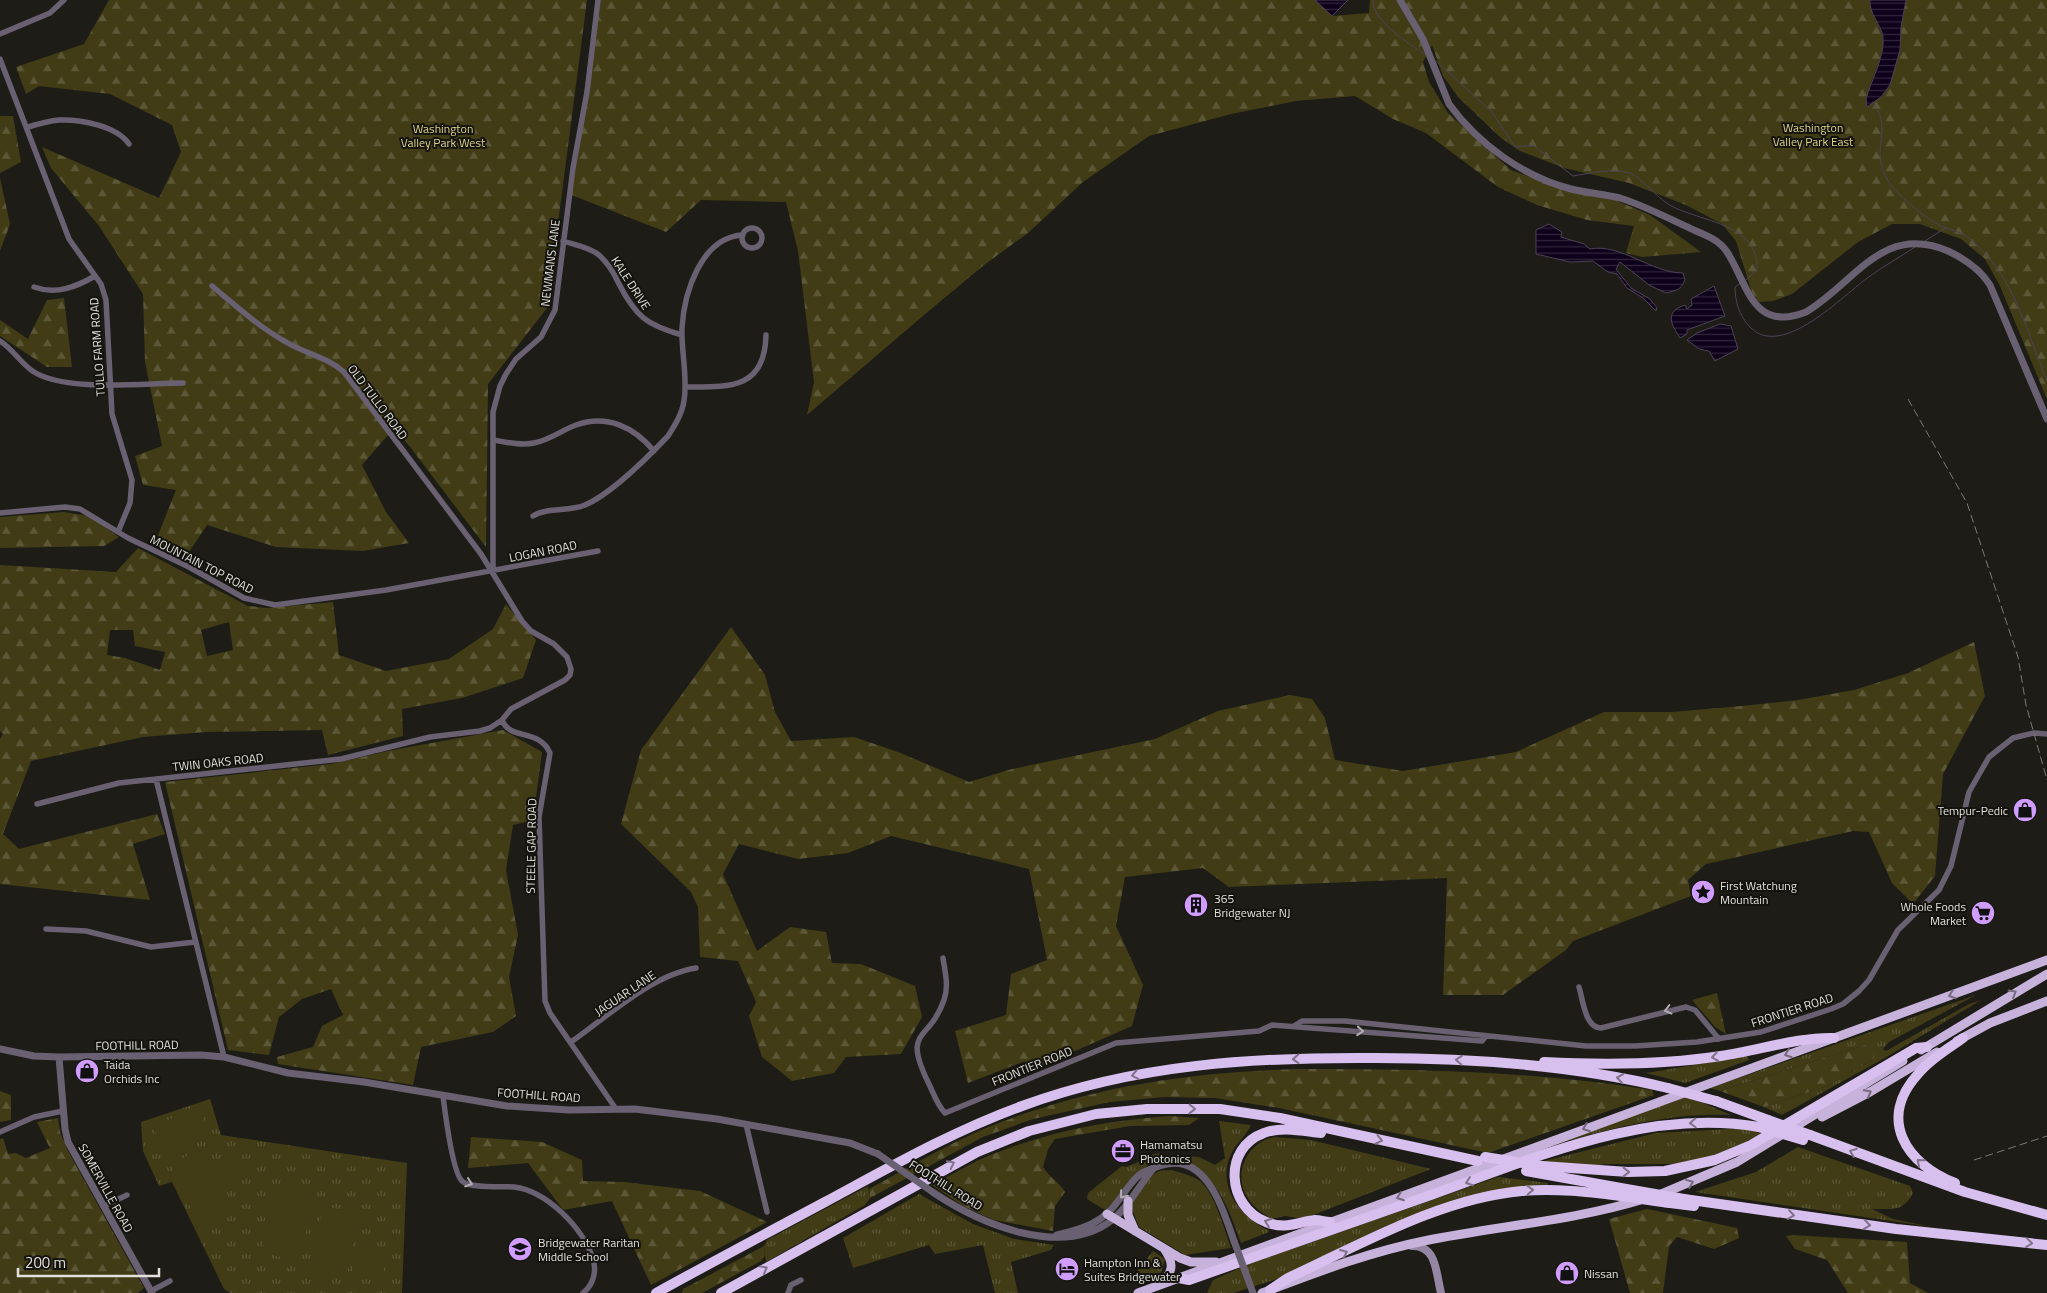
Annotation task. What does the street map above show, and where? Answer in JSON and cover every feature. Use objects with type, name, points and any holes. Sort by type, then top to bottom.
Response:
[{"type":"highway","points":[[1138,1293],[2047,960]]},
{"type":"highway","points":[[1266,1292],[1406,1246],[1444,1237],[1592,1213],[1654,1196],[1737,1162],[2047,974]]},
{"type":"highway","points":[[1801,1123],[1809,1124],[1870,1092],[1990,1023],[2047,1001]]},
{"type":"highway","points":[[656,1293],[961,1131],[1026,1105],[1083,1087],[1176,1067],[1239,1061],[1350,1058],[1597,1064],[1668,1062],[1722,1056],[1814,1037],[1834,1038]]},
{"type":"highway","points":[[1963,1038],[1924,1067],[1909,1086],[1901,1106],[1899,1130],[1904,1144],[1914,1158],[1932,1172],[1962,1186],[1972,1195]]},
{"type":"highway","points":[[721,1293],[953,1163],[1017,1135],[1055,1123],[1096,1114],[1137,1109],[1199,1109],[1260,1115],[1447,1154],[1481,1159],[1542,1166],[1628,1172],[1665,1171],[1715,1160],[1751,1145],[1916,1048],[1927,1047]]},
{"type":"highway","points":[[1486,1062],[1591,1074],[1668,1088],[1716,1101],[1768,1120],[1807,1138]]},
{"type":"highway","points":[[1179,1278],[1189,1280],[1592,1140],[1682,1123],[1723,1122],[1759,1127],[1831,1144],[1972,1195],[2047,1215]]},
{"type":"highway","points":[[1330,1222],[1315,1220],[1285,1226],[1261,1220],[1240,1201],[1236,1191],[1234,1171],[1238,1158],[1246,1144],[1266,1132],[1284,1130],[1329,1134],[1339,1132]]},
{"type":"highway","points":[[1481,1159],[1526,1170],[1684,1199],[1896,1229],[2047,1245]]},
{"type":"highway","points":[[1266,1292],[1288,1278],[1410,1223],[1473,1200],[1520,1191],[1544,1190],[1621,1196],[1705,1208],[1716,1203]]},
{"type":"highway","points":[[1128,1201],[1128,1215],[1135,1232]]},
{"type":"highway","points":[[1110,1217],[1164,1250],[1191,1262],[1222,1262]]},
{"type":"highway","points":[[1153,1288],[1168,1277],[1172,1269],[1172,1261],[1164,1250]]},
{"type":"main road","points":[[1441,1293],[1432,1256],[1433,1248],[1444,1237]]},
{"type":"main road","points":[[1406,1246],[1423,1246],[1432,1256]]},
{"type":"street","points":[[0,34],[50,13],[64,0]]},
{"type":"street","name":"NEWMANS LANE","points":[[493,571],[493,412],[500,386],[516,359],[541,337],[555,310],[572,168],[587,92],[598,0]]},
{"type":"street","points":[[1400,0],[1423,39],[1444,94],[1456,113],[1513,165],[1554,184],[1588,194],[1617,197],[1644,206],[1709,236],[1727,252],[1746,291],[1755,304],[1771,314],[1799,315],[1812,309],[1878,256],[1902,244],[1920,243],[1960,257],[1985,277],[2004,314],[2047,420]]},
{"type":"street","name":"TULLO FARM ROAD","points":[[0,59],[28,127],[69,239],[95,276],[106,300],[112,414],[132,480],[130,504],[118,532]]},
{"type":"street","points":[[28,127],[57,120],[78,121],[122,136],[129,144]]},
{"type":"street","points":[[533,516],[539,513],[570,510],[586,505],[598,498],[654,451],[668,436],[676,424],[683,405],[685,387],[682,335],[687,297],[700,265],[706,256],[722,241],[743,235]]},
{"type":"street","name":"KALE DRIVE","points":[[563,241],[589,249],[606,262],[630,303],[645,321],[682,335]]},
{"type":"street","points":[[34,287],[49,290],[62,289],[78,285],[95,276]]},
{"type":"street","name":"OLD TULLO ROAD","points":[[212,286],[255,322],[279,338],[328,360],[344,372],[493,571]]},
{"type":"street","points":[[685,387],[725,387],[751,377],[762,361],[766,335]]},
{"type":"street","points":[[0,341],[12,350],[28,368],[51,381],[73,385],[183,382]]},
{"type":"street","points":[[492,440],[530,444],[554,436],[576,425],[598,421],[629,428],[644,438],[654,451]]},
{"type":"street","name":"MOUNTAIN TOP ROAD","points":[[0,513],[75,508],[86,512],[118,532],[189,567],[244,598],[264,604],[288,604],[493,571]]},
{"type":"street","name":"LOGAN ROAD","points":[[493,571],[598,551]]},
{"type":"street","points":[[493,571],[526,627],[561,650],[567,657],[571,669],[570,675],[565,680],[511,709],[502,720]]},
{"type":"street","name":"TWIN OAKS ROAD","points":[[224,1057],[156,778],[341,759],[430,737],[485,730],[502,720]]},
{"type":"street","name":"STEELE GAP ROAD","points":[[502,720],[506,727],[513,732],[536,737],[542,741],[550,753],[539,817],[543,991],[547,1008],[616,1108]]},
{"type":"street","name":"FRONTIER ROAD","points":[[943,958],[947,989],[944,1000],[939,1012],[919,1039],[916,1048],[919,1063],[938,1102],[946,1112],[1116,1043],[1259,1031],[1272,1025],[1482,1041],[1486,1036],[1608,1047],[1719,1039],[1761,1032],[1843,1004],[1859,991],[1869,980],[1898,930],[1938,890],[1946,877],[1966,802],[1982,766],[2001,746],[2013,738],[2034,733],[2047,734]]},
{"type":"street","points":[[38,804],[99,787],[156,778]]},
{"type":"street","points":[[46,929],[86,931],[151,947],[195,942]]},
{"type":"street","name":"JAGUAR LANE","points":[[571,1042],[656,983],[674,973],[696,968]]},
{"type":"street","points":[[1579,987],[1589,1023],[1598,1028],[1686,1006],[1695,1010],[1719,1039]]},
{"type":"street","name":"FOOTHILL ROAD","points":[[0,1048],[34,1056],[182,1055],[224,1057],[288,1073],[364,1082],[507,1106],[569,1110],[616,1108],[689,1115],[746,1124],[850,1143],[878,1154],[963,1211],[994,1224],[1035,1235],[1069,1238],[1086,1235],[1128,1201],[1153,1169]]},
{"type":"street","name":"SOMERVILLE ROAD","points":[[59,1057],[63,1111],[68,1142],[151,1292]]},
{"type":"street","points":[[442,1096],[458,1176],[464,1183],[517,1187],[531,1192],[555,1207],[571,1223],[584,1241],[594,1262],[592,1281],[583,1293]]},
{"type":"street","points":[[0,1132],[34,1116],[63,1111]]},
{"type":"street","points":[[746,1124],[767,1212]]},
{"type":"street","name":"FOOTHILL ROAD","points":[[1110,1217],[1139,1175],[1163,1165],[1179,1165],[1201,1175],[1211,1186],[1220,1201],[1254,1293]]},
{"type":"street","points":[[104,1206],[127,1195]]},
{"type":"street","points":[[788,1293],[790,1285],[801,1280]]},
{"type":"street","points":[[151,1292],[170,1281]]},
{"type":"green space","name":"Washington Valley Park West","points":[[109,0],[587,0],[547,308],[488,384],[486,547],[395,427],[362,465],[386,512],[409,543],[363,551],[276,547],[207,525],[187,555],[155,543],[176,490],[143,485],[135,456],[162,446],[145,362],[143,294],[99,226],[51,168],[42,147],[159,198],[181,152],[172,125],[110,94],[39,86],[26,94],[16,67],[84,44]]},
{"type":"green space","name":"Washington Valley Park East","points":[[598,0],[1315,0],[1333,16],[1369,13],[1370,0],[1870,0],[1871,9],[1882,34],[1883,47],[1869,88],[1881,97],[1888,88],[1900,50],[1901,27],[1906,0],[2047,0],[2047,399],[2000,286],[1985,259],[1961,239],[1920,224],[1892,224],[1858,242],[1792,294],[1773,301],[1759,302],[1752,293],[1736,241],[1722,224],[1686,205],[1629,183],[1564,168],[1520,151],[1501,138],[1458,97],[1443,76],[1432,45],[1423,62],[1429,82],[1448,113],[1511,170],[1560,188],[1615,200],[1650,215],[1701,252],[1642,257],[1626,253],[1634,226],[1587,220],[1537,205],[1498,187],[1426,133],[1393,119],[1355,96],[1296,101],[1231,114],[1149,136],[1083,182],[1028,233],[984,265],[807,415],[814,382],[798,251],[786,202],[701,200],[666,232],[569,194]]},
{"type":"green space","points":[[0,116],[13,116],[21,162],[0,173]]},
{"type":"green space","points":[[0,178],[10,224],[0,251]]},
{"type":"green space","points":[[64,298],[72,367],[47,367],[0,336],[0,320],[28,339],[47,300]]},
{"type":"green space","points":[[64,512],[89,516],[119,537],[104,546],[0,548],[0,517]]},
{"type":"green space","points":[[138,548],[248,606],[267,608],[333,602],[339,655],[386,671],[449,659],[493,629],[506,604],[536,640],[523,678],[462,698],[402,709],[403,736],[328,755],[322,730],[206,732],[143,737],[31,761],[3,834],[19,849],[157,814],[165,834],[133,844],[150,900],[0,884],[0,739],[3,734],[0,731],[0,565],[116,572]],"holes":[[[229,622],[233,650],[207,656],[201,630]],[[110,630],[133,630],[135,646],[165,652],[160,670],[125,658],[107,655]]]},
{"type":"green space","points":[[731,627],[765,675],[775,712],[791,741],[854,737],[898,752],[969,782],[1012,769],[1155,739],[1218,711],[1290,695],[1312,699],[1325,718],[1335,760],[1403,771],[1516,752],[1604,712],[1672,712],[1742,706],[1798,700],[1854,690],[1908,673],[1974,642],[1985,696],[1943,774],[1935,876],[1913,904],[1892,883],[1869,832],[1853,831],[1706,864],[1688,880],[1691,896],[1573,941],[1566,950],[1503,995],[1443,995],[1447,878],[1229,887],[1203,868],[1125,877],[1116,926],[1143,985],[1132,1026],[1025,1073],[1025,1061],[968,1083],[955,1031],[1006,1015],[1011,974],[1047,960],[1029,869],[891,836],[848,853],[798,859],[739,844],[723,874],[757,951],[790,927],[826,932],[832,963],[861,964],[915,986],[922,1017],[901,1054],[846,1057],[834,1073],[792,1081],[762,1057],[749,1016],[756,1002],[738,961],[700,957],[698,907],[691,892],[621,824],[641,750]]},
{"type":"green space","points":[[503,730],[542,752],[533,820],[513,825],[506,870],[518,935],[509,977],[516,1016],[493,1032],[421,1047],[413,1085],[278,1064],[277,1057],[313,1047],[322,1026],[343,1015],[331,989],[302,999],[279,1017],[269,1055],[228,1050],[165,782],[331,764],[393,750]]},
{"type":"green space","points":[[1717,993],[1726,1034],[1715,1027],[1692,1000]]},
{"type":"green space","points":[[1976,995],[1889,1042],[1883,1049],[1886,1051],[1969,1004],[1981,1000],[1883,1059],[1782,1115],[1764,1107],[1827,1086],[1873,1059],[1865,1045],[1720,1091],[1710,1088]]},
{"type":"green space","points":[[1865,1045],[1876,1049],[1873,1059],[1827,1086],[1764,1107],[1720,1091]]},
{"type":"green space","points":[[1747,1056],[1749,1060],[1685,1083],[1646,1073]]},
{"type":"green space","points":[[1297,1069],[1475,1072],[1519,1075],[1652,1090],[1654,1095],[1488,1153],[1279,1108],[1215,1098],[1164,1097],[1110,1102],[1033,1119],[983,1137],[870,1198],[869,1189],[969,1135],[1004,1121],[1076,1098],[1185,1077]]},
{"type":"green space","points":[[0,1091],[11,1095],[11,1120],[0,1122]]},
{"type":"green space","points":[[1682,1097],[1701,1102],[1731,1115],[1705,1115],[1655,1120],[1580,1137],[1532,1152]]},
{"type":"green space","points":[[210,1099],[221,1135],[407,1163],[402,1293],[230,1293],[224,1289],[172,1182],[159,1186],[143,1151],[141,1122]]},
{"type":"green space","points":[[199,1109],[211,1137],[165,1154],[153,1125]]},
{"type":"green space","points":[[1171,1116],[1199,1118],[1189,1125],[1130,1126],[1055,1139],[1048,1149],[1043,1167],[1065,1192],[1055,1206],[1053,1231],[994,1220],[963,1206],[932,1185],[985,1157],[1037,1139],[1080,1128],[1125,1120]]},
{"type":"green space","points":[[58,1118],[60,1132],[68,1151],[144,1288],[138,1293],[0,1293],[0,1139],[3,1138],[8,1154],[16,1153],[26,1158],[50,1148],[37,1122]]},
{"type":"green space","points":[[1219,1121],[1251,1125],[1235,1147],[1229,1160],[1228,1184],[1238,1206],[1257,1224],[1269,1232],[1241,1243],[1226,1204],[1211,1181],[1190,1165],[1176,1161],[1161,1161],[1147,1166],[1135,1176],[1116,1200],[1105,1210],[1087,1199],[1088,1193],[1122,1166],[1126,1167],[1141,1161],[1142,1157],[1160,1153],[1199,1157],[1215,1165],[1225,1158]]},
{"type":"green space","points":[[1748,1128],[1762,1131],[1763,1134],[1713,1156],[1673,1164],[1605,1164],[1591,1167],[1540,1162],[1656,1133]]},
{"type":"green space","points":[[471,1137],[542,1142],[582,1160],[583,1181],[624,1182],[700,1191],[767,1222],[651,1285],[612,1201],[563,1210],[528,1163],[468,1168]]},
{"type":"green space","points":[[1275,1137],[1311,1140],[1431,1169],[1303,1219],[1285,1216],[1271,1219],[1246,1196],[1242,1182],[1242,1173],[1243,1165],[1252,1150],[1258,1144]]},
{"type":"green space","points":[[1798,1147],[1910,1186],[1913,1193],[1909,1200],[1900,1207],[1872,1209],[1893,1219],[1932,1227],[1695,1192],[1756,1172]]},
{"type":"green space","points":[[204,1148],[235,1210],[201,1227],[170,1164]]},
{"type":"green space","points":[[239,1154],[245,1163],[243,1172],[232,1180],[223,1179],[221,1175],[222,1155]]},
{"type":"green space","points":[[1171,1170],[1194,1177],[1205,1186],[1218,1212],[1231,1248],[1185,1255],[1139,1227],[1132,1209],[1132,1200],[1149,1177],[1159,1171]]},
{"type":"green space","points":[[1498,1177],[1548,1183],[1547,1186],[1506,1188],[1454,1200],[1283,1277],[1233,1293],[1207,1293],[1213,1280],[1249,1264]]},
{"type":"green space","points":[[276,1184],[313,1191],[301,1261],[262,1253]]},
{"type":"green space","points":[[868,1186],[870,1198],[865,1205],[766,1262],[764,1246],[767,1240]]},
{"type":"green space","points":[[919,1194],[973,1224],[1014,1239],[1054,1245],[1051,1250],[1011,1262],[1018,1293],[995,1293],[983,1245],[935,1254],[929,1245],[853,1268],[843,1238]]},
{"type":"green space","points":[[323,1206],[359,1213],[346,1278],[310,1271]]},
{"type":"green space","points":[[1647,1209],[1737,1228],[1739,1238],[1714,1249],[1677,1237],[1669,1246],[1663,1293],[1630,1293],[1609,1219]]},
{"type":"green space","points":[[1786,1236],[1907,1242],[1910,1283],[1928,1293],[1848,1293],[1827,1260],[1795,1249]]},
{"type":"green space","points":[[764,1246],[765,1256],[761,1261],[702,1293],[682,1293],[683,1289]]},
{"type":"green space","points":[[372,1250],[380,1253],[386,1260],[381,1282],[359,1278],[353,1273],[352,1268],[356,1257],[363,1252]]},
{"type":"green space","points":[[1153,1251],[1165,1259],[1161,1273],[1134,1281],[1137,1271]]},
{"type":"shaded area","points":[[1315,0],[1348,0],[1332,16]]},
{"type":"shaded area","points":[[1870,0],[1906,0],[1901,27],[1900,50],[1890,85],[1881,97],[1867,107],[1866,99],[1880,60],[1883,45],[1882,32],[1871,10]]},
{"type":"shaded area","points":[[1549,224],[1562,232],[1561,237],[1584,244],[1590,249],[1602,248],[1613,250],[1671,272],[1683,273],[1685,280],[1680,288],[1666,293],[1649,285],[1620,262],[1616,269],[1631,288],[1650,299],[1657,308],[1656,311],[1643,298],[1627,288],[1617,274],[1608,272],[1593,261],[1570,262],[1536,254],[1536,230]]},
{"type":"shaded area","points":[[1714,286],[1725,316],[1687,330],[1687,334],[1680,338],[1671,319],[1674,311],[1685,305],[1687,309],[1692,305],[1691,299]]},
{"type":"shaded area","points":[[1720,324],[1731,326],[1738,349],[1715,361],[1709,351],[1699,349],[1687,340],[1697,333]]},
{"type":"waterway","points":[[1373,0],[1374,8],[1385,24],[1426,55]]},
{"type":"waterway","points":[[1436,61],[1492,112],[1515,147],[1533,145],[1573,176],[1609,171],[1633,174],[1665,202],[1737,232],[1748,241],[1755,254],[1757,270],[1746,280]]},
{"type":"waterway","points":[[1873,102],[1882,124],[1880,153],[1883,170],[1887,179],[1897,192],[1927,217],[1941,226],[1966,236],[1982,250],[1996,267],[2016,302],[2047,380]]},
{"type":"waterway","points":[[1925,241],[1945,228]]},
{"type":"waterway","points":[[1741,283],[1735,287],[1736,297],[1738,308],[1746,322],[1762,335],[1778,336],[1794,331],[1812,321],[1870,276],[1915,247]]},
{"type":"railway","points":[[1908,399],[1967,503],[2018,657],[2026,705],[2047,780]]},
{"type":"railway","points":[[1974,1160],[2047,1136]]},
{"type":"place","name":"Tempur-Pedic","points":[[2025,810]]},
{"type":"place","name":"First Watchung Mountain","points":[[1703,892]]},
{"type":"place","name":"365 Bridgewater NJ","points":[[1196,905]]},
{"type":"place","name":"Whole Foods Market","points":[[1983,913]]},
{"type":"place","name":"Taida Orchids Inc","points":[[87,1071]]},
{"type":"place","name":"Hamamatsu Photonics","points":[[1123,1151]]},
{"type":"place","name":"Bridgewater Raritan Middle School","points":[[520,1249]]},
{"type":"place","name":"Hampton Inn & Suites Bridgewater","points":[[1067,1269]]},
{"type":"place","name":"Nissan","points":[[1567,1273]]}]
